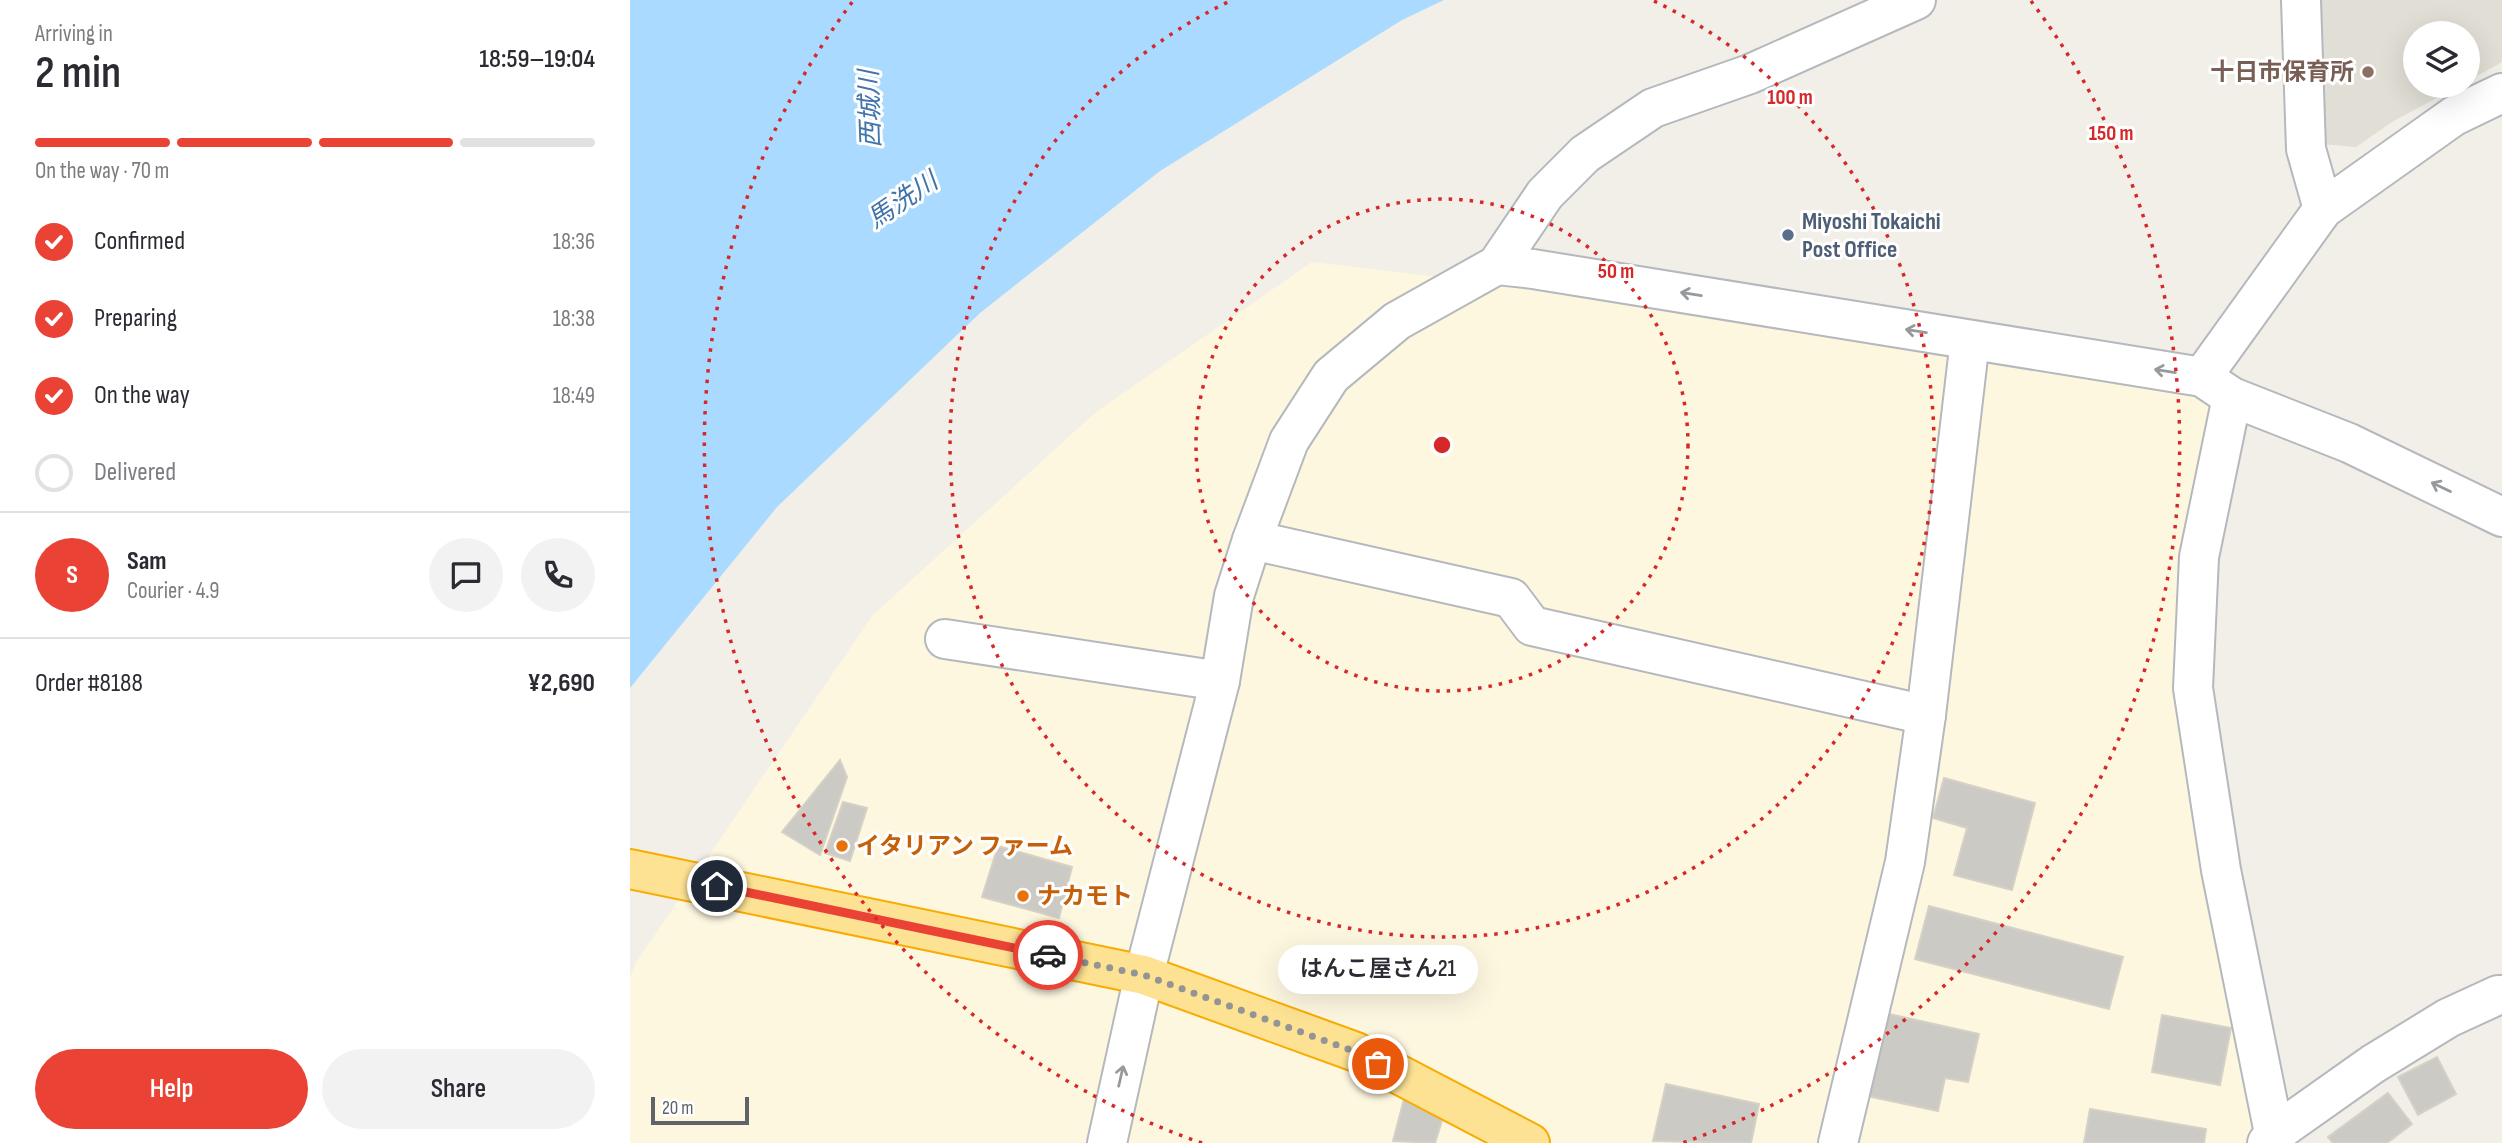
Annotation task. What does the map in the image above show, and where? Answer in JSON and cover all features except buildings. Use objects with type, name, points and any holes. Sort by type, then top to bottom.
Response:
[{"type":"highway","points":[[630,869],[1144,975],[1356,1052],[1530,1143]]},
{"type":"street","points":[[1107,1143],[1144,975],[1220,681],[1234,596],[1289,441],[1331,376],[1397,321],[1497,265],[1545,194],[1585,154],[1653,108],[1750,74],[1916,0]]},
{"type":"street","points":[[2301,0],[2306,149],[2323,209]]},
{"type":"street","points":[[2501,988],[2394,1051],[2272,1140],[2221,870],[2193,688],[2199,557],[2217,387],[2323,209],[2454,116],[2502,93]]},
{"type":"street","points":[[1497,265],[1970,340],[2217,387],[2349,443],[2502,517]]},
{"type":"street","points":[[1838,1143],[1905,862],[1926,715],[1970,340]]},
{"type":"street","points":[[1252,540],[1511,598],[1532,626],[1926,715]]},
{"type":"street","points":[[945,639],[1220,681]]},
{"type":"shaded area","name":"十日市保育所","points":[[2320,0],[2502,0],[2502,62],[2480,74],[2480,21],[2403,21],[2403,98],[2437,98],[2392,122],[2356,147],[2321,144]]},
{"type":"shaded area","points":[[1312,262],[2133,359],[2232,397],[2188,614],[2269,1143],[630,1143],[630,978],[635,964],[872,616],[1096,412]]},
{"type":"water","points":[[630,0],[1444,0],[1402,20],[1160,171],[980,313],[777,507],[630,688]]},
{"type":"way so far","points":[[1048,955],[1144,975],[1356,1052],[1378,1064]]},
{"type":"place","name":"十日市保育所","points":[[2368,72]]},
{"type":"place","name":"Miyoshi Tokaichi Post Office","points":[[1788,235]]},
{"type":"place","name":"イタリアン ファーム","points":[[842,846]]},
{"type":"place","name":"ナカモト","points":[[1023,896]]},
{"type":"place","name":"はんこ屋さん21","points":[[1378,1064]]},
{"type":"route","points":[[717,886],[1048,955]]},
{"type":"water label","name":"西城川","points":[[871,109]]},
{"type":"water label","name":"馬洗川","points":[[903,201]]}]
